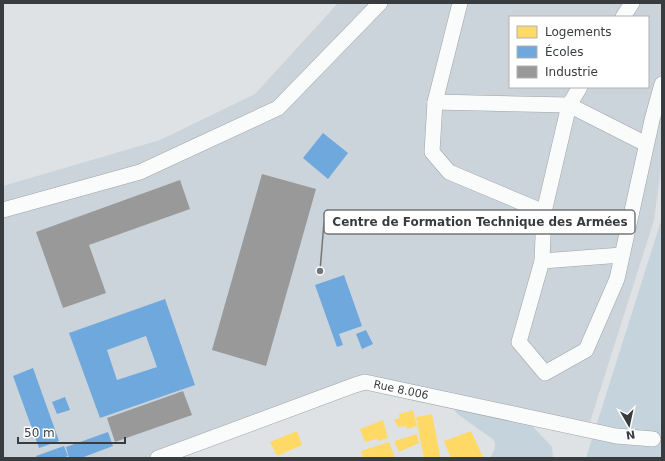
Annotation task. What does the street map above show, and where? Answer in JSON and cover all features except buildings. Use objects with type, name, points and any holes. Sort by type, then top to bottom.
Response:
[{"type":"street","points":[[3,210],[140,172],[278,108],[380,3]]},
{"type":"street","points":[[460,3],[435,102],[432,152],[449,172],[544,212]]},
{"type":"street","points":[[624,16],[632,3]]},
{"type":"street","points":[[579,88],[569,105],[544,212],[542,261],[519,342],[545,373],[586,350],[617,279],[646,144],[662,84]]},
{"type":"street","points":[[435,102],[569,105],[646,144]]},
{"type":"street","points":[[542,261],[622,255]]},
{"type":"street","name":"Rue 8.006","points":[[158,458],[365,382],[616,436],[652,439]]},
{"type":"shaded area","points":[[338,3],[662,3],[662,161],[654,220],[590,422],[364,379],[148,458],[3,458],[3,186],[160,140],[255,94]]},
{"type":"shaded area","points":[[662,217],[662,458],[586,458],[660,224]]},
{"type":"shaded area","points":[[455,409],[522,415],[552,447],[553,458],[490,458],[495,447],[494,440],[456,413]]},
{"type":"place","name":"Centre de Formation Technique des Armées","points":[[320,271]]}]
